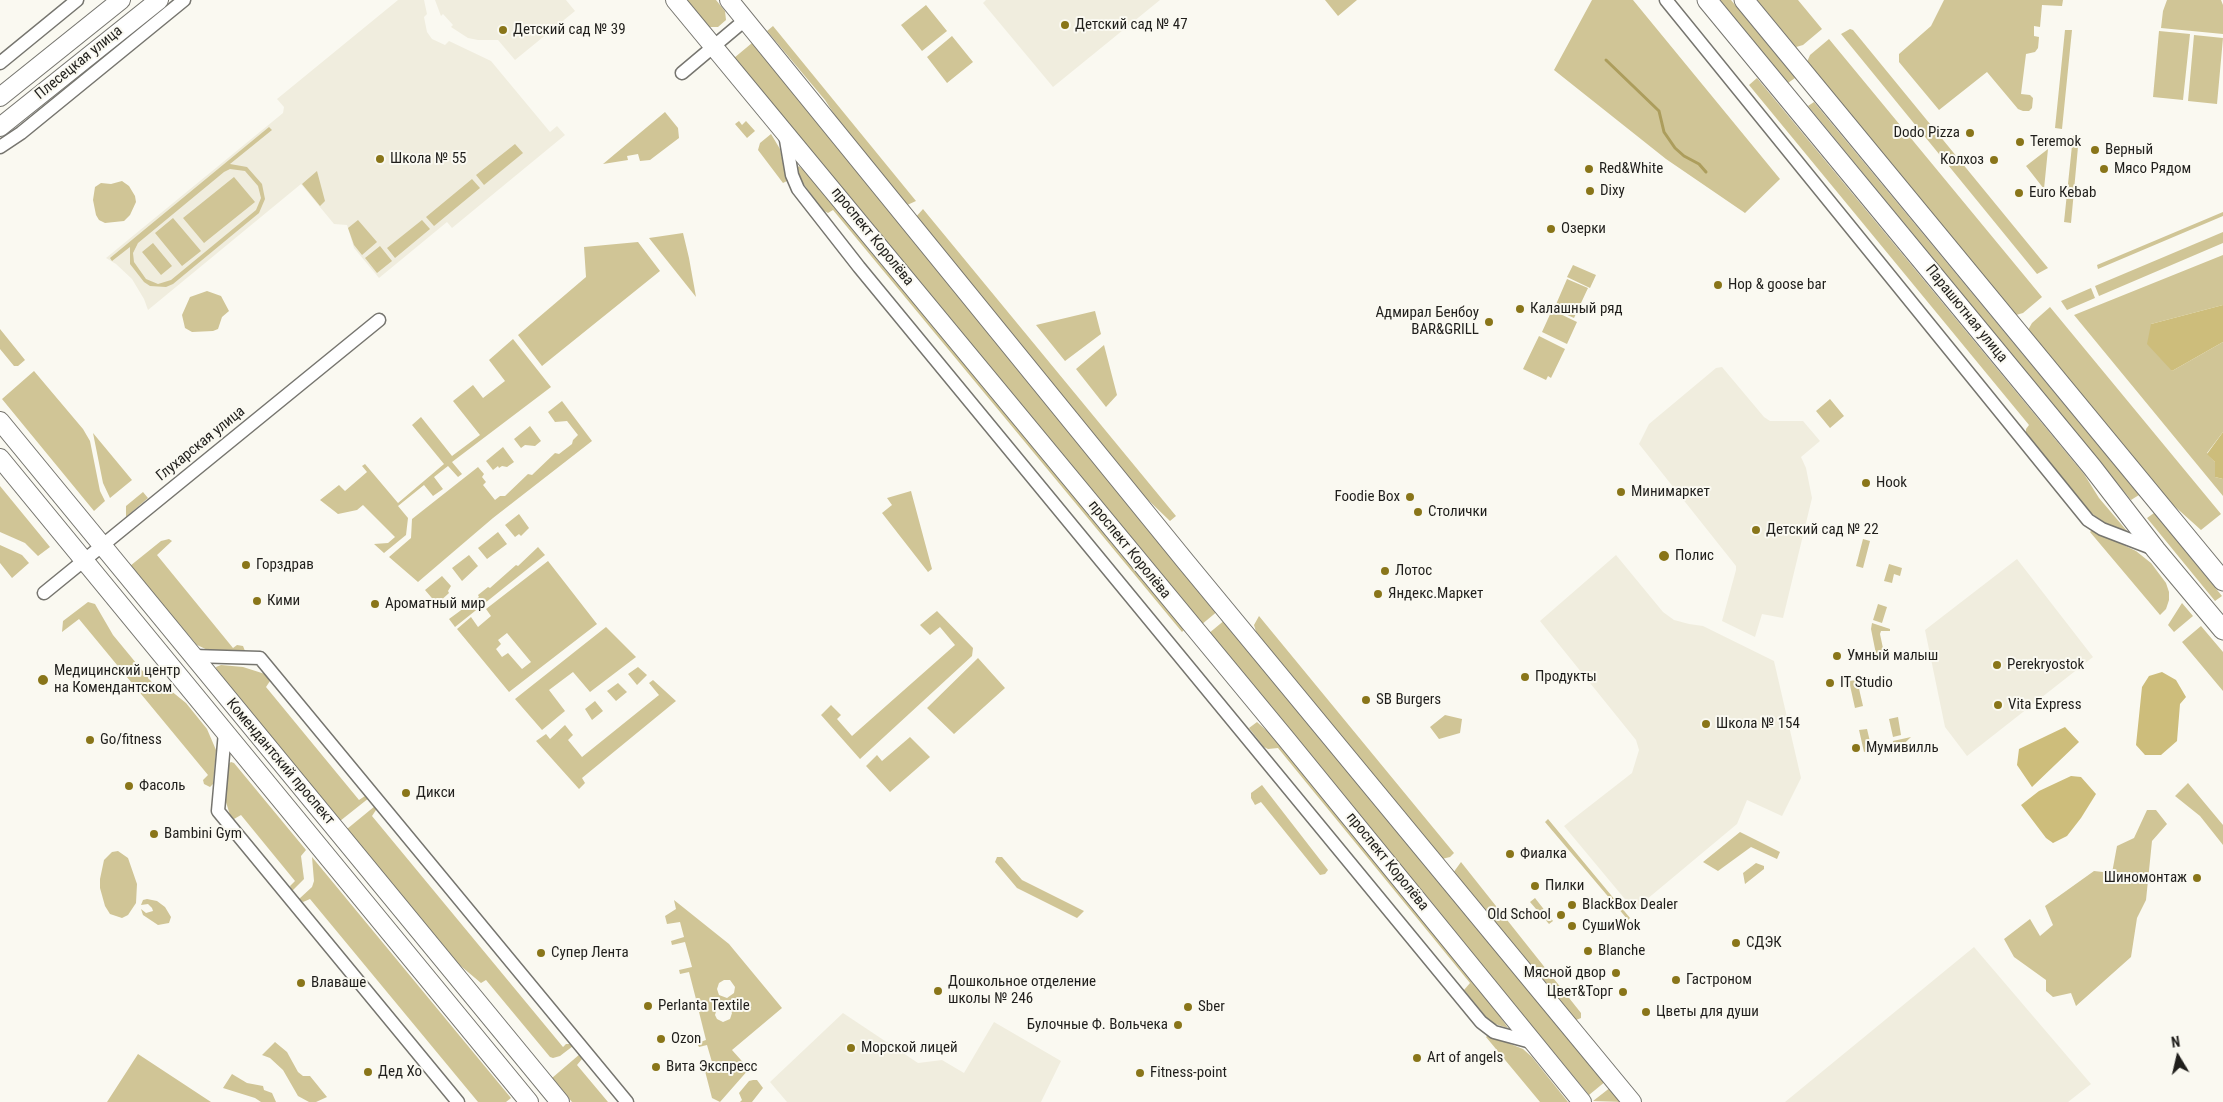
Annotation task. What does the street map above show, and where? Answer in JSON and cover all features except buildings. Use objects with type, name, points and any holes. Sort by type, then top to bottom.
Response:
[{"type":"main road","name":"Парашютная улица","points":[[1707,0],[2223,630]]},
{"type":"main road","name":"Парашютная улица","points":[[1744,0],[2223,581]]},
{"type":"main road","points":[[1796,108],[1796,94],[1800,90],[1810,86],[1817,89]]},
{"type":"main road","points":[[2125,509],[2140,510],[2144,508],[2148,491]]},
{"type":"street","points":[[0,63],[77,0]]},
{"type":"street","name":"Плесецкая улица","points":[[0,97],[122,0]]},
{"type":"street","name":"Плесецкая улица","points":[[0,127],[159,0]]},
{"type":"street","points":[[0,147],[21,133],[184,0]]},
{"type":"street","name":"проспект Королёва","points":[[675,0],[1287,740],[1531,1042],[1582,1102]]},
{"type":"street","points":[[729,0],[1180,554],[1632,1102]]},
{"type":"street","points":[[1666,0],[2088,520],[2102,529],[2156,550]]},
{"type":"street","points":[[682,73],[745,20]]},
{"type":"street","points":[[785,134],[792,176],[798,189],[865,274],[1481,1022],[1494,1032],[1531,1042]]},
{"type":"street","name":"Глухарская улица","points":[[44,593],[379,320]]},
{"type":"street","name":"Комендантский проспект","points":[[0,421],[560,1102]]},
{"type":"street","name":"Комендантский проспект","points":[[0,458],[529,1102]]},
{"type":"street","points":[[193,656],[260,658],[627,1102]]},
{"type":"street","points":[[225,732],[218,810],[458,1102]]},
{"type":"shaded area","name":"Школа № 55","points":[[398,0],[424,0],[427,14],[424,17],[427,32],[432,39],[445,45],[449,41],[491,61],[550,132],[557,126],[565,135],[452,228],[447,222],[379,278],[354,248],[347,225],[334,224],[301,184],[148,310],[132,279],[116,264],[106,258],[283,113],[284,107],[277,99]]},
{"type":"shaded area","name":"Детский сад № 39","points":[[435,0],[566,0],[575,11],[515,60],[498,40],[468,38],[451,27],[453,25],[443,14],[441,16]]},
{"type":"shaded area","points":[[683,0],[716,0],[725,11],[726,20],[718,27],[708,27]]},
{"type":"shaded area","name":"Детский сад № 47","points":[[986,0],[1160,0],[1053,87],[983,3]]},
{"type":"shaded area","points":[[1325,0],[1357,0],[1338,16]]},
{"type":"shaded area","points":[[1592,0],[1633,0],[1780,179],[1745,213],[1666,159],[1554,70]]},
{"type":"shaded area","points":[[1720,0],[1731,0],[1795,78],[1788,83]]},
{"type":"shaded area","points":[[1757,0],[1798,0],[1822,29],[1803,45],[1796,47]]},
{"type":"shaded area","points":[[1944,0],[2063,0],[2062,6],[2042,5],[2040,27],[2034,26],[2034,36],[2039,37],[2038,48],[2035,52],[2026,54],[2021,94],[2030,95],[2033,98],[2032,108],[2029,111],[2018,109],[1987,72],[1939,110],[1899,62],[1899,54],[1931,26]]},
{"type":"shaded area","points":[[2167,0],[2221,0],[2223,5],[2223,34],[2161,28],[2163,11]]},
{"type":"shaded area","points":[[926,5],[947,31],[922,51],[901,25]]},
{"type":"shaded area","points":[[773,26],[916,201],[905,206],[845,131],[825,100],[767,31]]},
{"type":"shaded area","points":[[1850,29],[1853,30],[2048,268],[2037,274],[1841,34]]},
{"type":"shaded area","points":[[2065,30],[2072,30],[2062,129],[2055,128]]},
{"type":"shaded area","points":[[2159,31],[2190,34],[2183,100],[2153,97]]},
{"type":"shaded area","points":[[2194,35],[2223,38],[2217,104],[2188,101]]},
{"type":"shaded area","points":[[952,36],[973,62],[947,83],[927,57]]},
{"type":"shaded area","points":[[1829,39],[2042,297],[2023,313],[2016,315],[1807,62],[1810,55]]},
{"type":"shaded area","points":[[752,43],[1219,610],[1201,625],[734,58]]},
{"type":"shaded area","points":[[1757,78],[2084,474],[2099,498],[2127,531],[2124,533],[2108,526],[2090,512],[2026,435],[2026,429],[2029,425],[1749,85]]},
{"type":"shaded area","points":[[1814,102],[2139,495],[2131,500],[1808,106]]},
{"type":"shaded area","points":[[665,112],[678,128],[679,138],[650,160],[640,161],[638,154],[627,156],[628,160],[603,164]]},
{"type":"shaded area","points":[[739,121],[742,125],[746,121],[755,131],[747,138],[735,124]]},
{"type":"shaded area","points":[[269,127],[272,130],[230,164],[247,167],[262,184],[265,199],[259,213],[173,284],[166,287],[150,286],[144,282],[130,264],[130,247],[112,261],[110,258]],"holes":[[[230,169],[245,171],[258,186],[261,198],[256,210],[171,280],[158,284],[146,279],[134,262],[133,253],[138,243],[224,172]]]},
{"type":"shaded area","points":[[771,134],[780,149],[787,181],[783,183],[758,150],[760,143]]},
{"type":"shaded area","points":[[2073,136],[2079,136],[2071,223],[2064,222]]},
{"type":"shaded area","points":[[515,144],[523,153],[484,185],[476,175]]},
{"type":"shaded area","points":[[2048,149],[2044,189],[2026,166]]},
{"type":"shaded area","points":[[799,166],[829,194],[1186,628],[1182,632],[833,210],[828,213],[822,210],[801,180],[797,168]]},
{"type":"shaded area","points":[[317,171],[325,201],[320,206],[302,184]]},
{"type":"shaded area","points":[[234,177],[255,202],[204,243],[183,218]]},
{"type":"shaded area","points":[[472,179],[480,188],[434,226],[426,217]]},
{"type":"shaded area","points":[[122,181],[129,186],[136,202],[130,215],[124,221],[105,223],[99,220],[96,215],[93,200],[95,187],[101,183],[111,184]]},
{"type":"shaded area","points":[[923,209],[1176,516],[1170,521],[1144,496],[915,218]]},
{"type":"shaded area","points":[[2223,212],[2223,216],[2098,269],[2097,265]]},
{"type":"shaded area","points":[[173,218],[201,251],[182,266],[155,233]]},
{"type":"shaded area","points":[[358,220],[377,242],[362,255],[354,245],[348,228]]},
{"type":"shaded area","points":[[422,220],[430,229],[395,258],[387,248]]},
{"type":"shaded area","points":[[2223,232],[2223,243],[2099,296],[2095,286]]},
{"type":"shaded area","points":[[683,233],[689,258],[696,297],[649,238]]},
{"type":"shaded area","points":[[638,242],[660,271],[542,366],[518,335],[586,277],[584,247]]},
{"type":"shaded area","points":[[153,243],[172,266],[161,275],[142,252]]},
{"type":"shaded area","points":[[380,246],[392,261],[377,273],[365,258]]},
{"type":"shaded area","points":[[2223,255],[2223,305],[2151,324],[2172,371],[2223,342],[2223,432],[2207,453],[2215,462],[2215,477],[2223,479],[2223,496],[2074,315]]},
{"type":"shaded area","points":[[1573,265],[1596,275],[1590,288],[1567,277]]},
{"type":"shaded area","points":[[1567,279],[1588,288],[1574,318],[1554,309]]},
{"type":"shaded area","points":[[2091,288],[2095,298],[2067,310],[2061,301]]},
{"type":"shaded area","points":[[207,291],[221,296],[229,311],[222,317],[218,329],[192,332],[185,328],[182,315],[190,297]]},
{"type":"shaded area","points":[[2223,305],[2223,342],[2172,371],[2147,344],[2151,324]]},
{"type":"shaded area","points":[[2050,307],[2221,514],[2201,530],[2171,503],[2028,330],[2032,323]]},
{"type":"shaded area","points":[[1552,310],[1577,322],[1567,344],[1542,332]]},
{"type":"shaded area","points":[[1095,311],[1101,334],[1065,361],[1036,325]]},
{"type":"shaded area","points":[[0,329],[25,360],[18,366],[14,366],[0,349]]},
{"type":"shaded area","points":[[1539,336],[1565,349],[1551,378],[1548,376],[1546,380],[1523,369]]},
{"type":"shaded area","points":[[513,339],[551,387],[452,462],[462,474],[458,477],[448,466],[434,477],[443,489],[433,496],[424,485],[398,506],[408,518],[406,535],[384,553],[374,544],[388,543],[395,537],[363,505],[357,510],[338,514],[320,500],[339,485],[345,491],[367,472],[362,466],[365,464],[398,503],[444,464],[412,425],[421,417],[452,456],[480,435],[453,401],[473,385],[483,398],[505,381],[489,360]]},
{"type":"shaded area","points":[[1104,345],[1117,395],[1106,407],[1076,369]]},
{"type":"shaded area","name":"Детский сад № 22","points":[[1722,367],[1764,417],[1770,421],[1803,421],[1820,441],[1801,457],[1806,468],[1812,498],[1783,618],[1762,614],[1755,637],[1722,621],[1736,566],[1639,444],[1649,424],[1716,368]]},
{"type":"shaded area","points":[[34,371],[83,429],[90,441],[100,491],[105,501],[94,511],[2,399]]},
{"type":"shaded area","points":[[1830,399],[1844,416],[1830,428],[1816,411]]},
{"type":"shaded area","points":[[562,401],[592,441],[493,518],[418,582],[389,557],[411,538],[412,519],[478,467],[484,474],[482,477],[486,482],[483,485],[495,500],[500,496],[505,496],[528,474],[532,475],[555,453],[559,454],[572,444],[578,435],[567,421],[555,422],[548,412]]},
{"type":"shaded area","points":[[530,426],[541,441],[535,446],[525,445],[521,448],[514,439]]},
{"type":"shaded area","points":[[2223,432],[2223,479],[2215,477],[2215,462],[2207,454]]},
{"type":"shaded area","points":[[93,433],[132,480],[110,498],[103,483]]},
{"type":"shaded area","points":[[503,447],[514,462],[507,467],[502,466],[499,468],[498,466],[493,470],[486,461]]},
{"type":"shaded area","points":[[0,486],[50,547],[38,556],[25,543],[0,532]]},
{"type":"shaded area","points":[[911,491],[932,569],[928,572],[882,513],[892,505],[887,498]]},
{"type":"shaded area","points":[[143,492],[148,498],[126,517],[126,506]]},
{"type":"shaded area","points":[[2154,513],[2222,596],[2215,601],[2147,518]]},
{"type":"shaded area","points":[[519,514],[529,528],[521,536],[519,534],[515,537],[505,525]]},
{"type":"shaded area","points":[[2092,530],[2136,551],[2151,563],[2166,583],[2169,592],[2166,609],[2160,615],[2090,532]]},
{"type":"shaded area","points":[[498,532],[507,544],[487,559],[478,548]]},
{"type":"shaded area","points":[[169,539],[172,541],[157,555],[233,648],[237,645],[243,646],[245,651],[212,652],[197,645],[130,566],[161,541]]},
{"type":"shaded area","points":[[1863,539],[1870,541],[1863,568],[1856,566]]},
{"type":"shaded area","points":[[0,545],[22,555],[29,563],[12,578],[0,563]]},
{"type":"shaded area","points":[[538,547],[545,555],[455,627],[449,619],[479,597],[478,595],[488,587],[490,588],[516,565],[518,566]]},
{"type":"shaded area","points":[[469,555],[478,566],[462,581],[452,568]]},
{"type":"shaded area","name":"Школа № 154","points":[[1616,555],[1663,612],[1674,620],[1703,626],[1774,661],[1801,778],[1782,816],[1747,800],[1737,824],[1634,910],[1564,826],[1632,773],[1639,750],[1636,740],[1540,621]]},
{"type":"shaded area","points":[[2017,559],[2093,657],[1967,756],[1945,727],[1925,630]]},
{"type":"shaded area","points":[[548,561],[597,624],[509,692],[457,629],[471,617],[478,627],[491,616],[486,609]],"holes":[[[507,633],[531,662],[522,669],[508,653],[502,657],[496,649],[501,644],[498,640]]]},
{"type":"shaded area","points":[[1889,564],[1902,568],[1900,576],[1894,574],[1892,583],[1884,581]]},
{"type":"shaded area","points":[[442,576],[451,586],[448,591],[449,593],[437,604],[425,590]]},
{"type":"shaded area","points":[[88,602],[95,604],[113,635],[155,686],[160,682],[186,703],[207,729],[216,750],[213,784],[210,787],[204,784],[203,780],[208,775],[79,619],[62,632],[63,621]]},
{"type":"shaded area","points":[[2182,603],[2193,616],[2174,632],[2168,625]]},
{"type":"shaded area","points":[[1878,604],[1887,607],[1882,623],[1873,620]]},
{"type":"shaded area","points":[[937,611],[973,648],[972,656],[860,759],[821,715],[831,705],[841,715],[837,719],[852,736],[955,645],[940,627],[930,635],[920,625]]},
{"type":"shaded area","points":[[1259,616],[1454,853],[1450,857],[1442,859],[1257,635],[1254,625]]},
{"type":"shaded area","points":[[1226,619],[1606,1081],[1589,1095],[1208,634]]},
{"type":"shaded area","points":[[1872,623],[1890,629],[1890,631],[1881,631],[1880,634],[1884,653],[1876,654],[1871,629]]},
{"type":"shaded area","points":[[2201,626],[2223,652],[2223,691],[2182,642]]},
{"type":"shaded area","points":[[606,627],[636,657],[590,692],[573,672],[549,690],[565,711],[542,730],[515,699]]},
{"type":"shaded area","points":[[978,658],[1005,688],[954,734],[927,708]]},
{"type":"shaded area","points":[[221,665],[243,667],[265,674],[270,681],[266,687],[359,800],[365,796],[369,798],[340,821],[217,672],[216,667]]},
{"type":"shaded area","points":[[638,667],[647,675],[637,685],[628,674]]},
{"type":"shaded area","points":[[2162,672],[2176,680],[2186,697],[2180,704],[2177,741],[2161,755],[2145,755],[2136,745],[2142,687],[2149,676]]},
{"type":"shaded area","points":[[653,680],[676,701],[582,778],[585,783],[579,789],[536,741],[546,734],[550,739],[565,725],[573,735],[568,740],[582,757],[659,695],[649,683]]},
{"type":"shaded area","points":[[1857,680],[1863,706],[1855,708],[1849,681]]},
{"type":"shaded area","points":[[618,683],[627,692],[616,701],[607,691]]},
{"type":"shaded area","points":[[595,701],[603,711],[592,720],[585,709]]},
{"type":"shaded area","points":[[1445,715],[1462,719],[1460,733],[1439,739],[1430,727]]},
{"type":"shaded area","points":[[1898,717],[1901,735],[1893,737],[1889,719]]},
{"type":"shaded area","points":[[1257,722],[1282,744],[1484,993],[1508,1028],[1495,1024],[1486,1017],[1464,990],[1470,983],[1278,748],[1268,749],[1264,747],[1249,728]]},
{"type":"shaded area","points":[[2065,727],[2079,742],[2032,787],[2017,765],[2019,749]]},
{"type":"shaded area","points":[[1867,729],[1872,750],[1864,752],[1859,730]]},
{"type":"shaded area","points":[[910,737],[930,757],[890,792],[866,766],[877,755],[882,761]]},
{"type":"shaded area","points":[[1911,737],[1893,754],[1886,752],[1886,746],[1893,744],[1893,741]]},
{"type":"shaded area","points":[[231,762],[234,763],[306,850],[301,856],[304,879],[292,891],[290,886],[295,881],[241,815],[234,819],[230,815],[225,799],[227,765]]},
{"type":"shaded area","points":[[2071,776],[2081,777],[2096,794],[2067,836],[2053,843],[2046,838],[2021,805],[2039,791]]},
{"type":"shaded area","points":[[2188,783],[2223,825],[2223,845],[2200,816],[2175,796]]},
{"type":"shaded area","points":[[1262,785],[1328,870],[1325,874],[1320,875],[1261,802],[1255,805],[1251,798],[1251,793]]},
{"type":"shaded area","points":[[375,806],[376,810],[372,816],[563,1047],[566,1044],[573,1046],[560,1056],[550,1057],[486,980],[481,983],[456,962],[347,829]]},
{"type":"shaded area","points":[[2147,810],[2156,810],[2167,824],[2152,841],[2146,900],[2137,918],[2131,957],[2076,1006],[2071,993],[2053,997],[2046,991],[2046,980],[2014,957],[2004,939],[2030,919],[2040,936],[2053,925],[2045,906],[2094,871],[2112,873],[2117,846],[2134,838]]},
{"type":"shaded area","points":[[1548,819],[1630,918],[1628,920],[1545,822]]},
{"type":"shaded area","points":[[1740,832],[1780,852],[1777,859],[1751,847],[1718,871],[1703,862]]},
{"type":"shaded area","points":[[118,851],[128,858],[137,884],[136,903],[128,915],[122,918],[110,914],[105,906],[100,888],[104,860],[112,852]]},
{"type":"shaded area","points":[[312,857],[511,1098],[506,1102],[478,1102],[310,899],[303,902],[299,899],[312,887],[314,881]]},
{"type":"shaded area","points":[[997,857],[1002,857],[1022,880],[1084,911],[1077,918],[1017,888],[995,862]]},
{"type":"shaded area","points":[[1461,862],[1581,1013],[1581,1018],[1576,1020],[1556,998],[1453,873]]},
{"type":"shaded area","points":[[1756,863],[1764,866],[1764,869],[1745,884],[1743,873]]},
{"type":"shaded area","points":[[1535,898],[1553,921],[1549,924],[1530,902]]},
{"type":"shaded area","points":[[143,900],[157,901],[165,907],[171,917],[169,923],[158,925],[143,915],[141,909],[146,913],[153,911],[148,904],[141,905]]},
{"type":"shaded area","points":[[674,900],[729,944],[782,1008],[732,1050],[749,1069],[720,1102],[712,1098],[705,1071],[714,1069],[707,1045],[699,1047],[697,1043],[706,1040],[698,1008],[689,1010],[688,1006],[697,1003],[689,972],[680,974],[679,970],[692,967],[685,942],[672,945],[671,941],[684,937],[680,922],[667,924],[665,916],[676,909]],"holes":[[[724,980],[730,980],[735,987],[734,993],[727,998],[719,995],[717,989],[719,983]],[[723,1005],[729,1007],[732,1013],[730,1019],[723,1022],[717,1019],[715,1015],[717,1008]]]},
{"type":"shaded area","points":[[1974,947],[2091,1084],[2068,1102],[1785,1102]]},
{"type":"shaded area","name":"Морской лицей","points":[[843,1013],[918,1063],[942,1060],[964,1073],[994,1022],[1061,1061],[1041,1102],[787,1102],[770,1082]]},
{"type":"shaded area","points":[[1488,1035],[1523,1049],[1532,1057],[1568,1102],[1540,1102],[1486,1037]]},
{"type":"shaded area","points":[[275,1042],[287,1052],[298,1072],[303,1076],[310,1076],[327,1097],[316,1102],[309,1102],[298,1096],[283,1070],[270,1058],[262,1055]]},
{"type":"shaded area","points":[[138,1054],[211,1102],[107,1102]]},
{"type":"shaded area","points":[[580,1054],[582,1059],[577,1065],[608,1102],[572,1102],[552,1078]]},
{"type":"shaded area","points":[[232,1074],[247,1083],[263,1086],[264,1090],[272,1093],[276,1102],[261,1102],[255,1098],[223,1088]]},
{"type":"shaded area","points":[[757,1080],[763,1088],[752,1102],[740,1102],[742,1100],[739,1093],[749,1081]]},
{"type":"shaded area","points":[[1611,1087],[1624,1102],[1593,1101]]},
{"type":"waterway","points":[[1606,60],[1659,111],[1664,132],[1675,148],[1684,156],[1699,164],[1706,172]]},
{"type":"place","name":"Детский сад № 47","points":[[1065,25]]},
{"type":"place","name":"Детский сад № 39","points":[[503,30]]},
{"type":"place","name":"Dodo Pizza","points":[[1970,133]]},
{"type":"place","name":"Teremok","points":[[2020,142]]},
{"type":"place","name":"Верный","points":[[2095,150]]},
{"type":"place","name":"Школа № 55","points":[[380,159]]},
{"type":"place","name":"Колхоз","points":[[1994,160]]},
{"type":"place","name":"Red&White","points":[[1589,169]]},
{"type":"place","name":"Мясо Рядом","points":[[2104,169]]},
{"type":"place","name":"Dixy","points":[[1590,191]]},
{"type":"place","name":"Еuro Кеbаb","points":[[2019,193]]},
{"type":"place","name":"Озерки","points":[[1551,229]]},
{"type":"place","name":"Hop & goose bar","points":[[1718,285]]},
{"type":"place","name":"Калашный ряд","points":[[1520,309]]},
{"type":"place","name":"Адмирал Бенбоу BAR&GRILL","points":[[1489,322]]},
{"type":"place","name":"Hook","points":[[1866,483]]},
{"type":"place","name":"Минимаркет","points":[[1621,492]]},
{"type":"place","name":"Foodie Box","points":[[1410,497]]},
{"type":"place","name":"Столички","points":[[1418,512]]},
{"type":"place","name":"Детский сад № 22","points":[[1756,530]]},
{"type":"place","name":"Полис","points":[[1664,556]]},
{"type":"place","name":"Горздрав","points":[[246,565]]},
{"type":"place","name":"Лотос","points":[[1385,571]]},
{"type":"place","name":"Яндекс.Маркет","points":[[1378,594]]},
{"type":"place","name":"Кими","points":[[257,601]]},
{"type":"place","name":"Ароматный мир","points":[[375,604]]},
{"type":"place","name":"Умный малыш","points":[[1837,656]]},
{"type":"place","name":"Perekryostok","points":[[1997,665]]},
{"type":"place","name":"Продукты","points":[[1525,677]]},
{"type":"place","name":"Медицинский центр на Комендантском","points":[[43,680]]},
{"type":"place","name":"IT Studio","points":[[1830,683]]},
{"type":"place","name":"SB Burgers","points":[[1366,700]]},
{"type":"place","name":"Vita Express","points":[[1998,705]]},
{"type":"place","name":"Школа № 154","points":[[1706,724]]},
{"type":"place","name":"Go/fitness","points":[[90,740]]},
{"type":"place","name":"Мумивилль","points":[[1856,748]]},
{"type":"place","name":"Фасоль","points":[[129,786]]},
{"type":"place","name":"Дикси","points":[[406,793]]},
{"type":"place","name":"Bambini Gym","points":[[154,834]]},
{"type":"place","name":"Фиалка","points":[[1510,854]]},
{"type":"place","name":"Шиномонтаж","points":[[2197,878]]},
{"type":"place","name":"Пилки","points":[[1535,886]]},
{"type":"place","name":"BlackBox Dealer","points":[[1572,905]]},
{"type":"place","name":"Old School","points":[[1561,915]]},
{"type":"place","name":"СушиWok","points":[[1572,926]]},
{"type":"place","name":"СДЭК","points":[[1736,943]]},
{"type":"place","name":"Blanche","points":[[1588,951]]},
{"type":"place","name":"Супер Лента","points":[[541,953]]},
{"type":"place","name":"Мясной двор","points":[[1616,973]]},
{"type":"place","name":"Гастроном","points":[[1676,980]]},
{"type":"place","name":"Влаваше","points":[[301,983]]},
{"type":"place","name":"Дошкольное отделение школы № 246","points":[[938,991]]},
{"type":"place","name":"Цвет&Торг","points":[[1623,992]]},
{"type":"place","name":"Perlanta Textile","points":[[648,1006]]},
{"type":"place","name":"Sber","points":[[1188,1007]]},
{"type":"place","name":"Цветы для души","points":[[1646,1012]]},
{"type":"place","name":"Булочные Ф. Вольчека","points":[[1178,1025]]},
{"type":"place","name":"Ozon","points":[[661,1039]]},
{"type":"place","name":"Морской лицей","points":[[851,1048]]},
{"type":"place","name":"Art of angels","points":[[1417,1058]]},
{"type":"place","name":"Вита Экспресс","points":[[656,1067]]},
{"type":"place","name":"Дед Хо","points":[[368,1072]]},
{"type":"place","name":"Fitness-point","points":[[1140,1073]]}]
